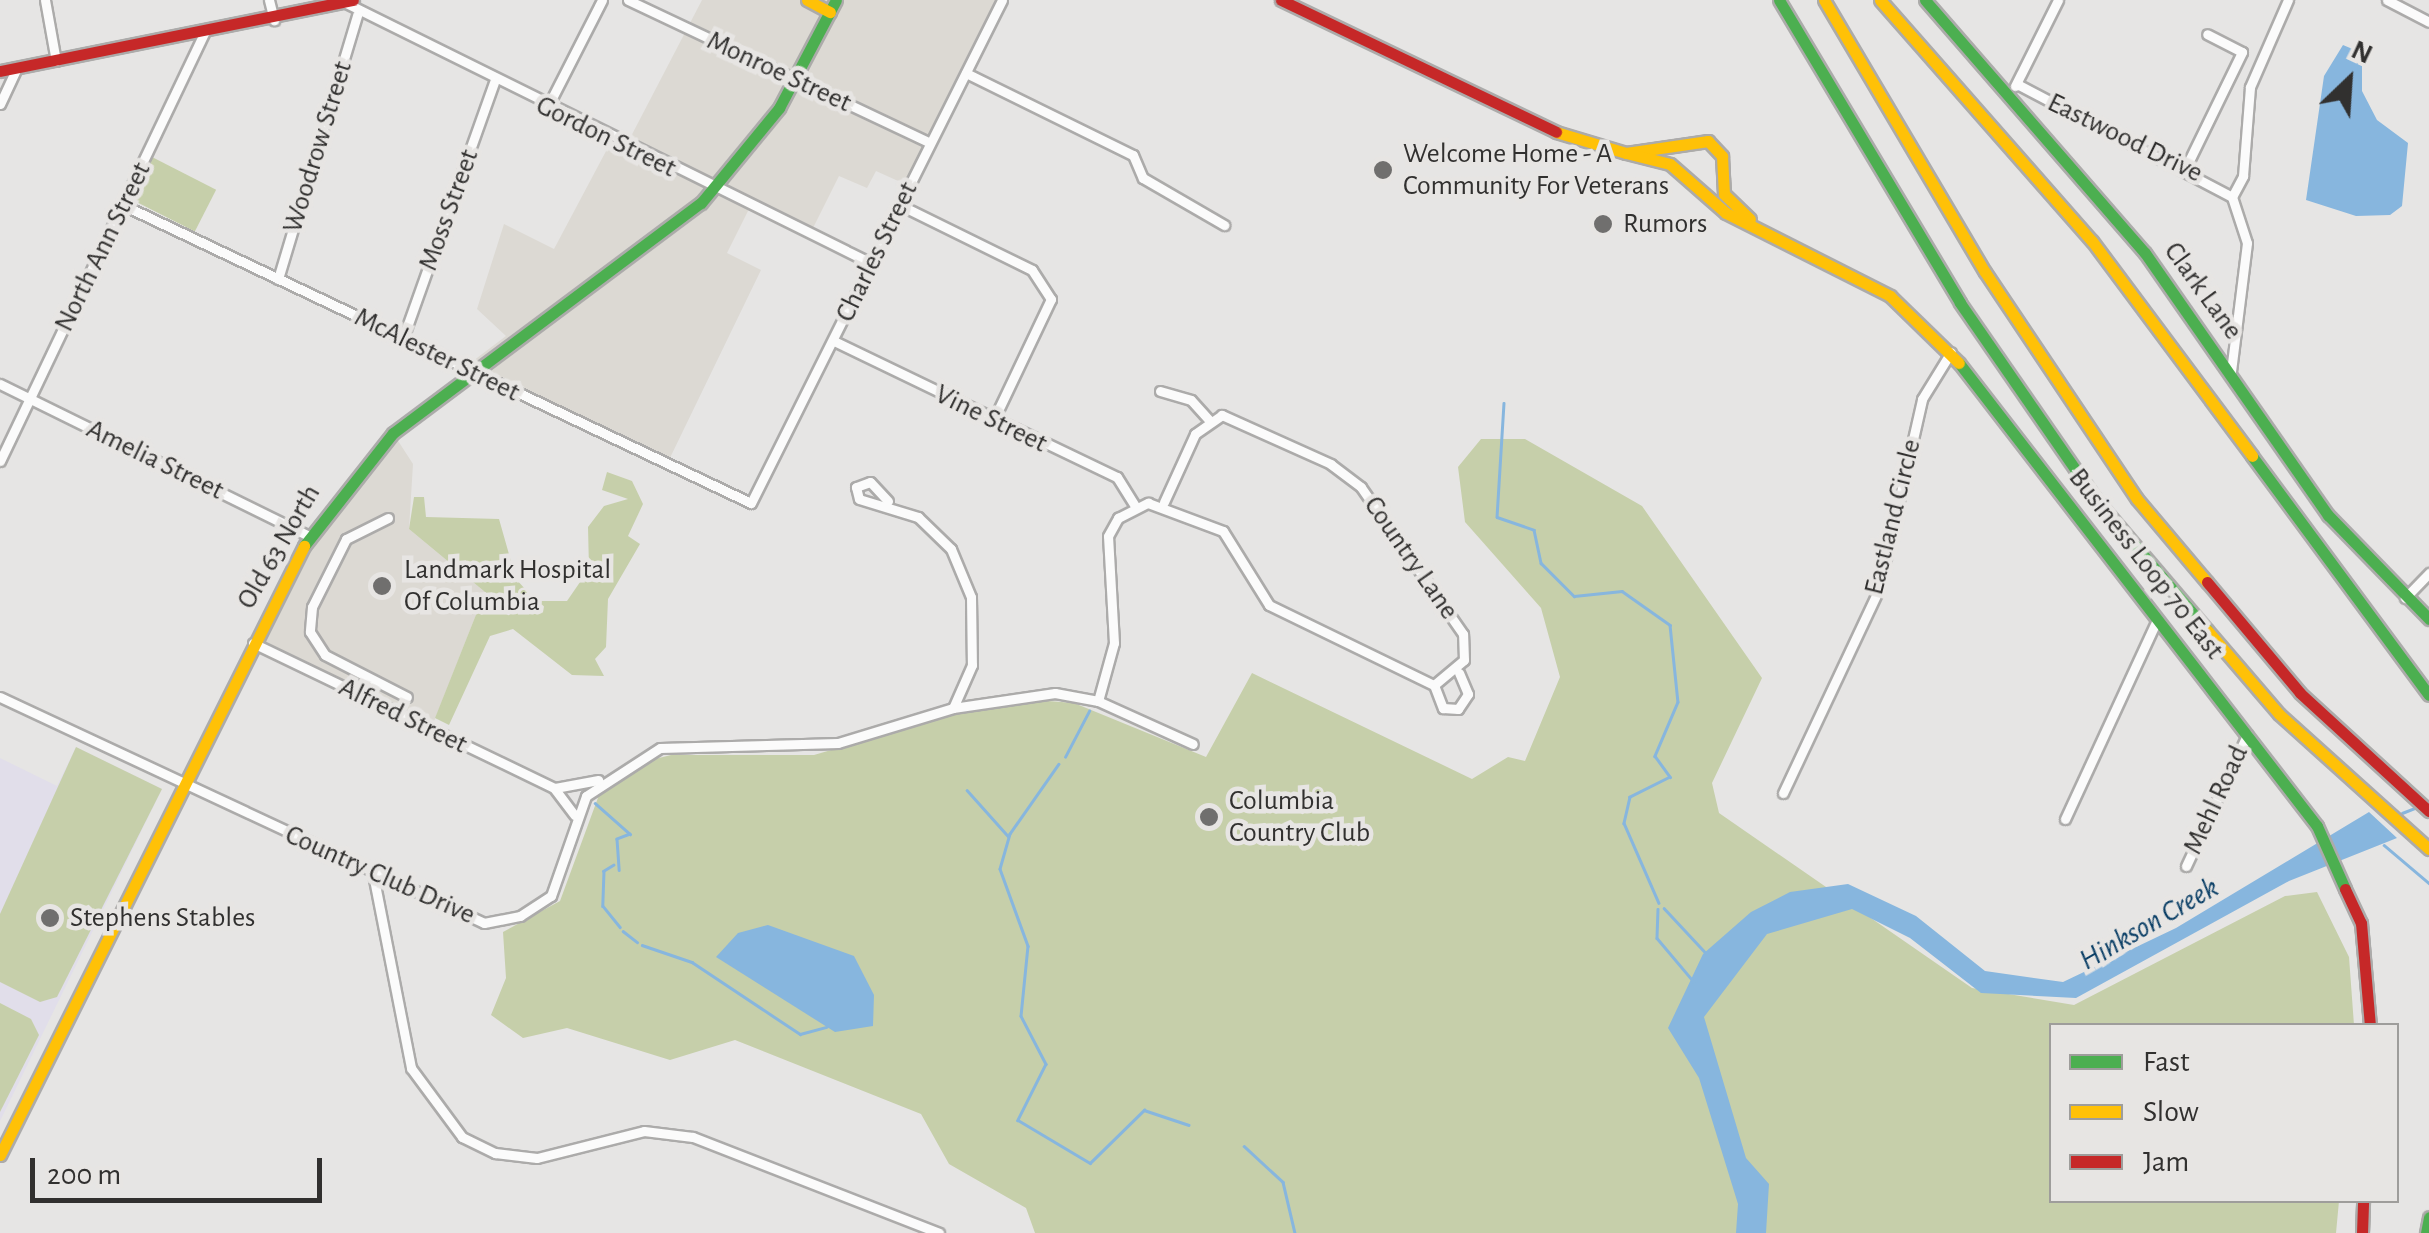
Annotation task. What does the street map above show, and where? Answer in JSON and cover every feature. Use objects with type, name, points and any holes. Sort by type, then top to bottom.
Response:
[{"type":"main road","points":[[807,0],[833,6]]},
{"type":"main road","points":[[1779,0],[1960,303],[2098,502],[2278,714],[2429,850]]},
{"type":"main road","points":[[1824,0],[1985,272],[2137,499],[2300,693],[2429,812]]},
{"type":"main road","points":[[1880,0],[2092,240],[2429,695]]},
{"type":"main road","name":"Clark Lane","points":[[1925,0],[2146,253],[2328,514],[2404,598],[2429,619]]},
{"type":"main road","points":[[1284,1],[1544,129],[1679,170],[1689,143],[1626,153]]},
{"type":"main road","points":[[0,71],[350,2]]},
{"type":"main road","name":"Old 63 North","points":[[0,1155],[309,536],[393,433],[714,190],[795,81],[833,6]]},
{"type":"main road","name":"Business Loop 70 East","points":[[1689,143],[1717,147],[1724,194],[1755,224]]},
{"type":"main road","name":"Business Loop 70 East","points":[[1679,170],[1693,184],[1755,224],[1890,296],[1952,352],[2300,802],[2348,884],[2364,943],[2370,1023]]},
{"type":"main road","points":[[1693,184],[1720,175]]},
{"type":"main road","points":[[2362,1233],[2363,1203]]},
{"type":"main road","points":[[2426,1233],[2429,1218]]},
{"type":"street","points":[[45,0],[56,61]]},
{"type":"street","points":[[269,0],[274,20]]},
{"type":"street","points":[[548,108],[602,0]]},
{"type":"street","name":"Monroe Street","points":[[628,0],[930,144]]},
{"type":"street","name":"Charles Street","points":[[751,503],[1002,0]]},
{"type":"street","points":[[2005,94],[2017,84],[2058,0]]},
{"type":"street","points":[[2232,197],[2243,176],[2250,88],[2288,0]]},
{"type":"street","points":[[2387,0],[2429,22]]},
{"type":"street","name":"Gordon Street","points":[[350,2],[357,15],[871,263]]},
{"type":"street","name":"Woodrow Street","points":[[278,279],[357,15]]},
{"type":"street","name":"North Ann Street","points":[[0,460],[204,32]]},
{"type":"street","points":[[2186,167],[2242,52],[2207,34]]},
{"type":"street","points":[[0,104],[17,68]]},
{"type":"street","points":[[966,74],[1133,155],[1143,178],[1224,225]]},
{"type":"street","name":"Moss Street","points":[[403,338],[494,82]]},
{"type":"street","name":"Eastwood Drive","points":[[2017,84],[2186,167],[2232,197],[2247,243],[2231,371]]},
{"type":"street","points":[[900,205],[1032,270],[1051,299],[992,423]]},
{"type":"street","name":"McAlester Street","points":[[123,206],[751,503]]},
{"type":"street","name":"Vine Street","points":[[834,341],[992,423],[1117,477],[1136,507]]},
{"type":"street","name":"Eastland Circle","points":[[1783,793],[1879,589],[1922,399],[1952,352]]},
{"type":"street","name":"Amelia Street","points":[[0,384],[309,536]]},
{"type":"street","points":[[1160,391],[1191,400],[1209,420],[1164,502]]},
{"type":"street","name":"Country Lane","points":[[1209,420],[1239,418],[1361,487],[1463,634],[1459,673],[1468,694],[1458,709],[1444,708],[1434,685]]},
{"type":"street","points":[[888,501],[951,549],[970,597],[972,665],[952,708]]},
{"type":"street","points":[[1098,701],[1114,643],[1108,536],[1136,507],[1164,502],[1223,531],[1269,605],[1434,685],[1459,673]]},
{"type":"street","points":[[388,518],[346,539],[312,606],[310,632],[325,655],[407,696]]},
{"type":"street","points":[[2404,598],[2429,573]]},
{"type":"street","points":[[2064,819],[2157,620]]},
{"type":"street","name":"Alfred Street","points":[[253,643],[554,788],[574,815]]},
{"type":"street","name":"Country Club Drive","points":[[0,696],[466,919],[503,922],[551,896],[574,815],[601,780],[673,745],[838,743],[952,708],[1055,694],[1098,701],[1192,744]]},
{"type":"street","name":"Mehl Road","points":[[2186,866],[2247,735]]},
{"type":"street","points":[[554,788],[601,780]]},
{"type":"street","points":[[373,874],[412,1068],[437,1114],[462,1136],[495,1153],[537,1158],[644,1131],[693,1137],[939,1233]]},
{"type":"shaded area","points":[[702,0],[1000,0],[907,185],[876,171],[867,188],[839,176],[811,232],[751,205],[727,253],[761,270],[667,464],[465,367],[506,336],[477,309],[504,224],[554,249],[613,138],[627,144]]},
{"type":"shaded area","name":"Landmark Hospital Of Columbia","points":[[393,433],[413,464],[409,529],[485,592],[431,729],[253,643],[309,536]]},
{"type":"shaded area","name":"Stephens Stables","points":[[76,747],[162,789],[0,1121],[0,758],[57,786]]},
{"type":"green space","points":[[152,157],[216,190],[195,232],[131,199]]},
{"type":"green space","name":"Columbia Country Club","points":[[1481,439],[1525,439],[1642,506],[1762,678],[1712,783],[1719,813],[1972,988],[2074,1005],[2285,896],[2317,892],[2349,957],[2354,1023],[2049,1023],[2049,1203],[2339,1203],[2336,1233],[1035,1233],[1026,1208],[949,1164],[921,1114],[735,1040],[670,1060],[567,1028],[523,1038],[491,1015],[506,978],[503,932],[560,901],[599,795],[643,762],[671,755],[814,755],[965,711],[1048,701],[1074,703],[1206,757],[1252,673],[1472,779],[1508,757],[1525,761],[1560,677],[1541,608],[1465,522],[1458,467]]},
{"type":"green space","points":[[607,472],[632,481],[643,504],[628,536],[640,544],[608,599],[606,647],[595,659],[604,676],[572,675],[513,629],[490,636],[449,725],[435,718],[485,592],[409,529],[414,497],[424,497],[426,517],[499,519],[516,579],[536,601],[567,601],[589,569],[588,527],[604,506],[628,499],[602,490]]},
{"type":"green space","name":"Stephens Stables","points":[[76,747],[162,789],[57,997],[40,1002],[0,982],[0,914]]},
{"type":"green space","points":[[0,1003],[31,1019],[39,1035],[0,1112]]},
{"type":"water","points":[[2343,45],[2362,53],[2362,91],[2377,120],[2408,143],[2402,206],[2390,215],[2356,216],[2306,200],[2324,76]]},
{"type":"water","points":[[2369,812],[2397,838],[2289,881],[2076,998],[1981,993],[1910,938],[1852,909],[1767,934],[1704,1017],[1746,1158],[1769,1184],[1766,1233],[1736,1233],[1738,1204],[1699,1078],[1668,1028],[1703,954],[1751,912],[1790,892],[1848,884],[1916,916],[1985,971],[2063,982],[2176,928]]},
{"type":"water","points":[[768,925],[854,956],[874,995],[873,1026],[835,1032],[716,957],[738,933]]},
{"type":"waterway","points":[[1504,403],[1497,517],[1534,530],[1541,563],[1574,596],[1622,591],[1670,625],[1678,702],[1655,756],[1670,777],[1630,797],[1624,823],[1659,903]]},
{"type":"waterway","points":[[1065,757],[1089,711]]},
{"type":"waterway","points":[[1059,764],[1010,834],[1000,869],[1028,946],[1021,1016],[1046,1064],[1018,1120],[1090,1163],[1144,1110],[1189,1125]]},
{"type":"waterway","points":[[967,790],[1008,836]]},
{"type":"waterway","points":[[595,803],[630,834],[617,839],[619,870]]},
{"type":"waterway","name":"Hinkson Creek","points":[[2402,813],[2418,807]]},
{"type":"waterway","points":[[2384,845],[2429,883]]},
{"type":"waterway","points":[[614,865],[604,871],[603,906],[620,927]]},
{"type":"waterway","points":[[1664,908],[1705,952]]},
{"type":"waterway","points":[[1658,909],[1657,938],[1694,982]]},
{"type":"waterway","points":[[623,931],[637,942]]},
{"type":"waterway","points":[[642,945],[692,962],[800,1034],[826,1027]]},
{"type":"waterway","points":[[1244,1146],[1283,1182],[1295,1233]]},
{"type":"traffic: fast","points":[[304,546],[393,433],[701,203],[779,108],[836,0]]},
{"type":"traffic: fast","points":[[1779,0],[1960,303],[2098,502],[2207,630]]},
{"type":"traffic: fast","points":[[1925,0],[2145,253],[2328,515],[2429,619]]},
{"type":"traffic: fast","points":[[1959,363],[2317,826],[2345,889]]},
{"type":"traffic: fast","points":[[2252,456],[2429,695]]},
{"type":"traffic: fast","points":[[2426,1233],[2429,1217]]},
{"type":"traffic: slow","points":[[807,0],[830,12]]},
{"type":"traffic: slow","points":[[1824,0],[1985,272],[2137,499],[2207,582]]},
{"type":"traffic: slow","points":[[1880,0],[2092,241],[2252,456]]},
{"type":"traffic: slow","points":[[1556,132],[1626,153],[1708,141],[1722,156],[1724,194],[1750,219]]},
{"type":"traffic: slow","points":[[1626,153],[1670,164],[1726,213],[1890,296],[1959,363]]},
{"type":"traffic: slow","points":[[0,1155],[304,546]]},
{"type":"traffic: slow","points":[[2207,630],[2279,714],[2429,849]]},
{"type":"traffic: jam","points":[[0,71],[353,0]]},
{"type":"traffic: jam","points":[[1281,0],[1556,132]]},
{"type":"traffic: jam","points":[[2207,582],[2300,693],[2429,811]]},
{"type":"traffic: jam","points":[[2345,889],[2361,923],[2370,1023]]},
{"type":"traffic: jam","points":[[2362,1233],[2363,1203]]},
{"type":"place","name":"Welcome Home - A Community For Veterans","points":[[1383,170]]},
{"type":"place","name":"Rumors","points":[[1603,224]]},
{"type":"place","name":"Landmark Hospital Of Columbia","points":[[382,586]]},
{"type":"place","name":"Columbia Country Club","points":[[1209,817]]},
{"type":"place","name":"Stephens Stables","points":[[50,918]]}]
